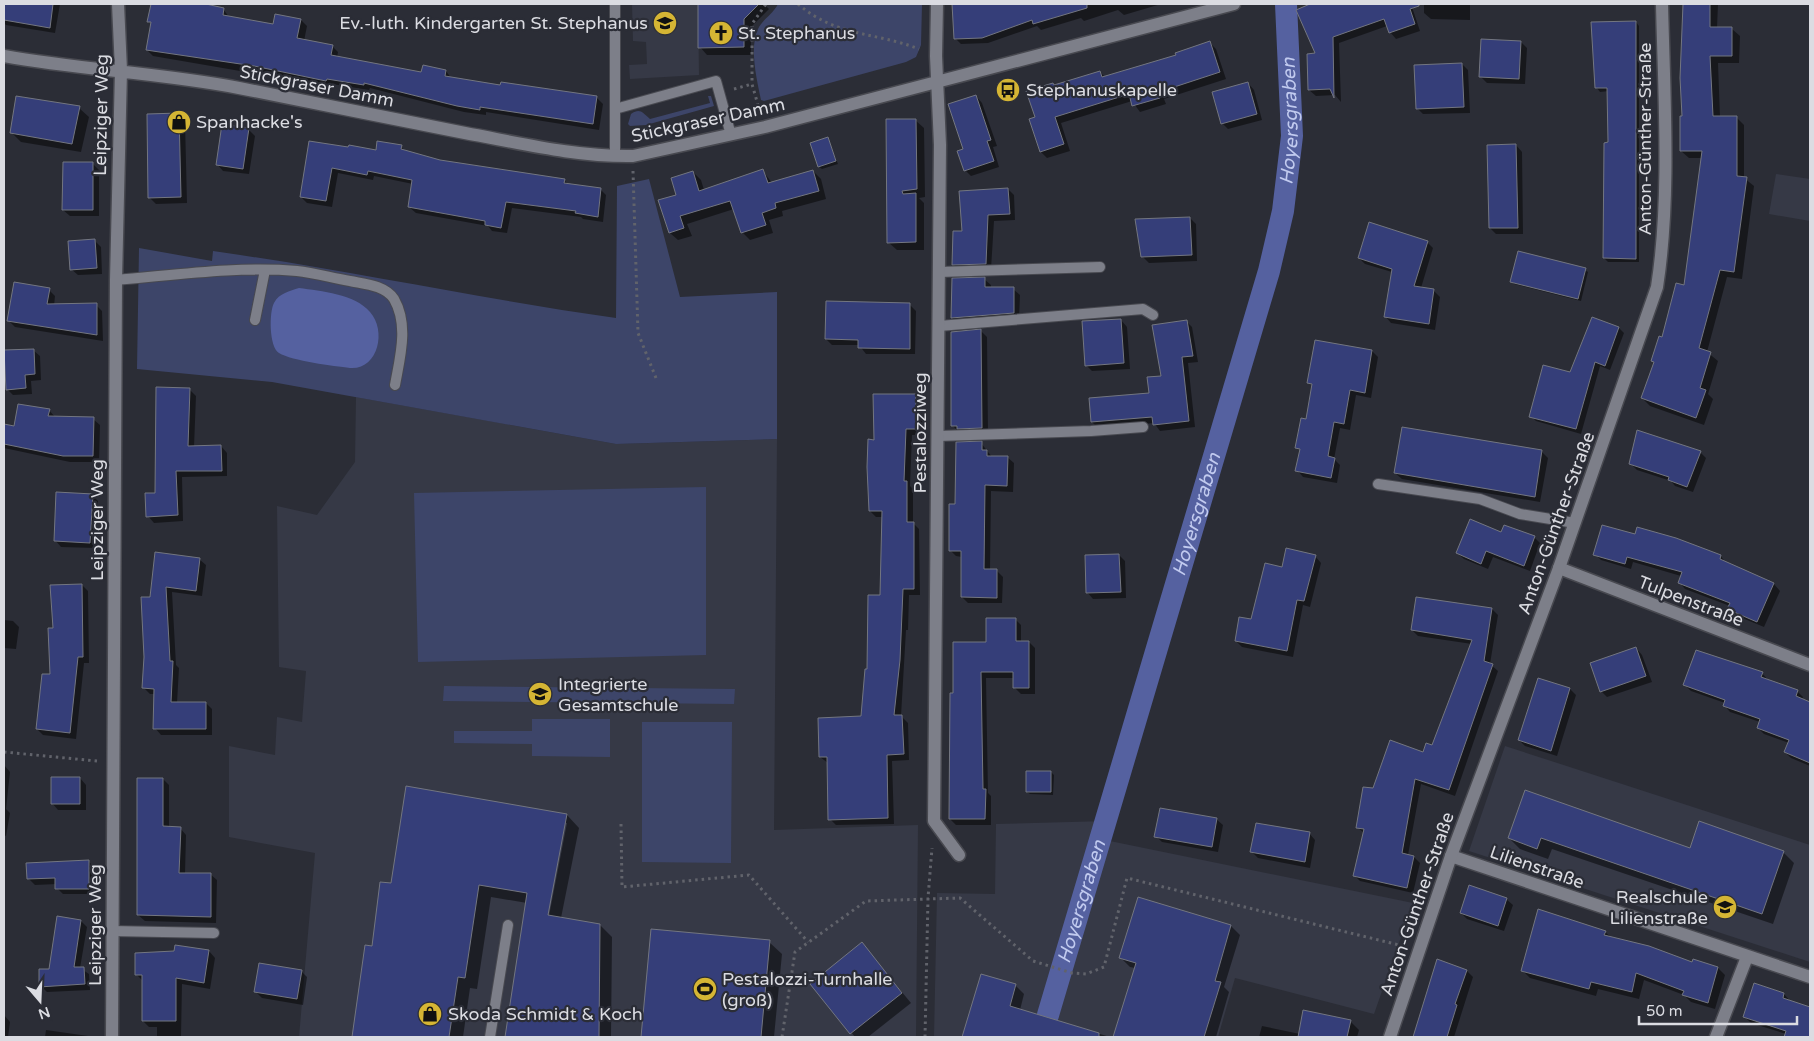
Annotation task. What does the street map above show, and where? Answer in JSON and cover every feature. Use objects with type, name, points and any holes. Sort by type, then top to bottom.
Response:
[{"type":"street","name":"Leipziger Weg","points":[[112,1037],[112,762],[116,280],[120,70],[118,4]]},
{"type":"street","name":"Pestalozziweg","points":[[934,821],[940,145],[936,56],[937,4]]},
{"type":"street","name":"Stickgraser Damm","points":[[4,56],[65,67],[120,70],[219,84],[554,150],[633,156],[765,128],[938,80],[1234,4]]},
{"type":"street","name":"Anton-Günther-Straße","points":[[1390,1037],[1451,856],[1575,524],[1657,287],[1662,258],[1664,155],[1662,4]]},
{"type":"street","name":"Tulpenstraße","points":[[1559,568],[1810,666]]},
{"type":"street","points":[[934,821],[959,855]]},
{"type":"street","name":"Lilienstraße","points":[[1451,856],[1810,977]]},
{"type":"street","points":[[1716,1037],[1747,956]]},
{"type":"lane","points":[[615,4],[615,156]]},
{"type":"lane","points":[[615,109],[716,80],[732,135]]},
{"type":"lane","points":[[939,272],[1100,267]]},
{"type":"lane","points":[[116,280],[228,270],[265,270],[299,271],[379,287],[393,298],[402,320],[402,344],[395,384]]},
{"type":"lane","points":[[255,320],[265,270]]},
{"type":"lane","points":[[938,326],[1143,309],[1153,315]]},
{"type":"lane","points":[[938,436],[1091,432],[1143,427]]},
{"type":"lane","points":[[1378,484],[1480,499],[1520,514],[1575,524]]},
{"type":"lane","points":[[490,1037],[508,925]]},
{"type":"lane","points":[[112,931],[214,933]]},
{"type":"path","points":[[765,128],[752,84],[752,24],[766,4]]},
{"type":"path","points":[[798,4],[811,16],[837,28],[876,39],[903,43],[936,56]]},
{"type":"path","points":[[633,156],[638,333],[656,378]]},
{"type":"path","points":[[4,752],[112,762]]},
{"type":"path","points":[[925,1037],[928,898],[934,821]]},
{"type":"path","points":[[621,824],[622,887],[749,875],[808,942]]},
{"type":"path","points":[[782,1037],[795,952],[866,901],[960,898],[1033,961],[1072,973],[1086,974],[1104,968],[1127,878],[1420,950]]},
{"type":"shaded area","name":"Ev.-luth. Kindergarten St. Stephanus","points":[[632,4],[698,4],[699,75],[630,79],[629,65],[647,64],[646,42],[633,41]]},
{"type":"shaded area","points":[[778,4],[922,4],[921,45],[916,57],[906,62],[764,101],[761,100],[755,64],[755,37],[758,29]]},
{"type":"shaded area","points":[[708,96],[711,96],[714,106],[646,125],[630,126],[628,124],[631,114],[637,111],[650,119],[710,103]]},
{"type":"shaded area","points":[[1776,174],[1810,179],[1810,221],[1769,214]]},
{"type":"shaded area","points":[[649,179],[680,297],[777,292],[777,439],[616,444],[272,382],[137,369],[139,248],[212,261],[213,251],[616,318],[617,186]]},
{"type":"shaded area","points":[[299,288],[347,297],[364,306],[370,312],[378,329],[379,339],[373,356],[367,363],[360,367],[350,368],[303,361],[279,353],[273,344],[271,329],[272,307],[282,295]]},
{"type":"shaded area","name":"Integrierte Gesamtschule","points":[[356,397],[616,444],[777,439],[774,830],[918,825],[916,1037],[299,1037],[315,853],[229,837],[229,746],[275,755],[277,717],[302,722],[306,671],[279,667],[277,506],[317,515],[355,462]]},
{"type":"shaded area","points":[[706,487],[706,655],[418,662],[414,493]]},
{"type":"shaded area","points":[[444,686],[735,689],[734,704],[443,701]]},
{"type":"shaded area","points":[[532,719],[610,719],[610,757],[532,756],[532,744],[454,743],[454,731],[532,731]]},
{"type":"shaded area","points":[[642,722],[732,722],[731,863],[642,862]]},
{"type":"shaded area","name":"Realschule Lilienstraße","points":[[1505,746],[1810,845],[1810,962],[1469,851]]},
{"type":"shaded area","points":[[1107,821],[1105,840],[1413,903],[1374,1014],[1235,978],[1218,1037],[934,1037],[937,893],[995,894],[996,824]]},
{"type":"building","points":[[4,4],[53,4],[50,28],[4,20]]},
{"type":"building","points":[[151,4],[206,4],[224,8],[223,15],[273,24],[275,14],[301,19],[297,38],[333,45],[331,55],[421,72],[423,65],[446,70],[445,76],[500,85],[501,82],[597,96],[593,124],[480,107],[480,110],[364,83],[364,85],[327,79],[326,81],[254,66],[146,50],[151,22],[147,22]]},
{"type":"building","name":"St. Stephanus","points":[[698,4],[759,4],[744,19],[744,47],[698,48]]},
{"type":"building","points":[[952,4],[1087,4],[1087,8],[1033,24],[1032,20],[982,38],[954,39]]},
{"type":"building","points":[[1310,4],[1419,4],[1419,6],[1410,9],[1415,24],[1389,33],[1384,19],[1333,37],[1334,98],[1330,89],[1308,90],[1307,54],[1315,53],[1296,10]]},
{"type":"building","points":[[1683,4],[1710,4],[1710,27],[1732,27],[1732,56],[1710,56],[1713,116],[1737,116],[1737,176],[1747,177],[1734,272],[1720,270],[1699,348],[1711,352],[1700,388],[1706,390],[1696,418],[1641,398],[1654,362],[1651,361],[1659,336],[1662,337],[1676,283],[1684,285],[1702,151],[1680,151]]},
{"type":"building","points":[[1636,21],[1636,259],[1603,258],[1604,143],[1608,142],[1607,88],[1595,88],[1591,22]]},
{"type":"building","points":[[1481,39],[1521,41],[1519,79],[1479,77]]},
{"type":"building","points":[[1210,41],[1220,72],[1159,92],[1160,98],[1132,106],[1129,94],[1055,117],[1064,144],[1040,152],[1029,119],[1035,117],[1026,91],[1053,83],[1054,85],[1100,71],[1102,77],[1176,55],[1175,53]]},
{"type":"building","points":[[1462,63],[1464,107],[1416,109],[1414,65]]},
{"type":"building","points":[[1248,82],[1257,114],[1221,124],[1212,92]]},
{"type":"building","points":[[976,95],[991,140],[987,141],[994,161],[964,171],[957,151],[963,149],[948,104]]},
{"type":"building","points":[[16,96],[80,106],[72,144],[10,133]]},
{"type":"building","points":[[179,113],[181,197],[148,198],[147,114]]},
{"type":"building","points":[[886,119],[916,119],[917,189],[902,191],[903,194],[916,193],[916,242],[887,243]]},
{"type":"building","points":[[222,124],[249,128],[243,169],[216,165]]},
{"type":"building","points":[[828,137],[836,161],[818,167],[810,143]]},
{"type":"building","points":[[309,141],[376,150],[377,141],[402,145],[401,149],[440,160],[565,179],[564,183],[601,188],[598,217],[575,213],[576,211],[506,202],[501,228],[485,225],[485,221],[408,207],[412,180],[368,171],[367,175],[332,168],[326,201],[300,197]]},
{"type":"building","points":[[1516,144],[1518,228],[1489,228],[1487,145]]},
{"type":"building","points":[[63,162],[93,162],[93,210],[62,210]]},
{"type":"building","points":[[763,169],[768,183],[813,170],[819,191],[775,203],[776,208],[762,213],[766,225],[741,233],[730,201],[680,216],[684,228],[669,233],[658,200],[676,195],[671,178],[693,171],[699,191]]},
{"type":"building","points":[[1008,188],[1010,214],[988,215],[986,264],[952,265],[953,231],[962,231],[959,191]]},
{"type":"building","points":[[1190,217],[1192,255],[1141,257],[1135,219]]},
{"type":"building","points":[[1369,222],[1428,241],[1414,286],[1434,289],[1429,324],[1384,317],[1392,269],[1358,258]]},
{"type":"building","points":[[95,239],[97,268],[70,270],[68,241]]},
{"type":"building","points":[[1518,251],[1586,268],[1578,299],[1510,282]]},
{"type":"building","points":[[985,277],[985,287],[1014,287],[1014,313],[951,318],[952,278]]},
{"type":"building","points":[[14,282],[50,288],[47,304],[97,303],[97,335],[7,321]]},
{"type":"building","points":[[826,301],[910,303],[910,349],[858,348],[858,340],[825,339]]},
{"type":"building","points":[[1592,317],[1619,327],[1605,366],[1595,362],[1576,429],[1529,417],[1543,365],[1570,372]]},
{"type":"building","points":[[1121,319],[1124,363],[1085,366],[1082,321]]},
{"type":"building","points":[[1187,320],[1193,356],[1182,357],[1189,421],[1153,425],[1152,417],[1091,422],[1089,398],[1149,393],[1147,377],[1161,376],[1152,325]]},
{"type":"building","points":[[981,329],[982,428],[957,429],[957,426],[951,426],[951,332]]},
{"type":"building","points":[[1315,340],[1372,350],[1365,393],[1350,390],[1344,424],[1334,422],[1328,456],[1335,458],[1331,478],[1295,471],[1300,449],[1295,448],[1301,418],[1306,419],[1312,384],[1307,383]]},
{"type":"building","points":[[34,349],[35,374],[25,375],[26,388],[6,390],[4,350]]},
{"type":"building","points":[[156,387],[190,388],[188,446],[221,445],[222,471],[176,471],[178,515],[146,517],[145,493],[155,493]]},
{"type":"building","points":[[873,394],[916,394],[916,429],[906,429],[904,481],[907,481],[907,522],[914,522],[914,589],[903,589],[900,660],[894,715],[902,715],[904,754],[887,755],[888,818],[828,820],[827,757],[819,757],[818,718],[861,716],[865,669],[867,669],[868,595],[880,595],[882,511],[869,511],[867,467],[868,439],[874,440]]},
{"type":"building","points":[[18,404],[50,409],[48,416],[94,417],[93,456],[63,456],[4,444],[4,424],[14,426]]},
{"type":"building","points":[[1402,427],[1542,450],[1535,497],[1394,473]]},
{"type":"building","points":[[1637,430],[1701,451],[1687,487],[1668,480],[1669,477],[1629,464]]},
{"type":"building","points":[[982,441],[982,450],[987,450],[987,456],[1008,456],[1007,486],[985,485],[984,569],[997,569],[997,598],[961,597],[961,551],[949,551],[949,504],[955,504],[956,442]]},
{"type":"building","points":[[56,492],[93,494],[90,543],[54,541]]},
{"type":"building","points":[[1470,519],[1501,532],[1504,525],[1535,536],[1524,566],[1486,551],[1481,564],[1456,553]]},
{"type":"building","points":[[1602,525],[1635,534],[1637,527],[1676,538],[1721,555],[1720,559],[1774,583],[1757,622],[1727,609],[1730,603],[1678,583],[1682,572],[1627,557],[1625,564],[1593,555]]},
{"type":"building","points":[[1286,548],[1316,555],[1304,601],[1297,600],[1287,651],[1235,641],[1239,617],[1251,619],[1265,563],[1282,567]]},
{"type":"building","points":[[155,552],[200,558],[196,591],[166,587],[170,661],[173,661],[171,702],[206,702],[206,729],[153,729],[154,689],[142,688],[144,657],[141,597],[150,597]]},
{"type":"building","points":[[1119,554],[1121,592],[1086,593],[1085,555]]},
{"type":"building","points":[[82,584],[83,657],[78,657],[70,733],[36,729],[42,674],[50,674],[48,628],[53,628],[50,585]]},
{"type":"building","points":[[1416,597],[1492,608],[1484,661],[1493,664],[1449,790],[1415,779],[1402,853],[1414,856],[1407,888],[1353,876],[1364,829],[1356,828],[1363,787],[1373,788],[1390,740],[1423,752],[1426,743],[1432,745],[1472,640],[1411,630]]},
{"type":"building","points":[[986,618],[1016,618],[1016,641],[1029,641],[1029,688],[1013,688],[1013,672],[981,672],[983,789],[986,789],[985,819],[949,819],[950,693],[953,693],[953,642],[986,642]]},
{"type":"building","points":[[1636,647],[1646,676],[1600,692],[1590,663]]},
{"type":"building","points":[[1696,650],[1763,672],[1761,677],[1798,690],[1796,696],[1810,702],[1810,763],[1784,752],[1789,740],[1757,728],[1760,719],[1723,706],[1725,700],[1683,685]]},
{"type":"building","points":[[1538,678],[1570,688],[1551,751],[1518,740]]},
{"type":"building","points":[[1026,771],[1051,771],[1051,792],[1026,792]]},
{"type":"building","points":[[51,777],[80,777],[80,804],[51,804]]},
{"type":"building","points":[[137,778],[163,778],[163,826],[181,827],[179,873],[211,873],[211,917],[137,915]]},
{"type":"building","points":[[406,786],[567,814],[548,915],[600,924],[599,1037],[505,1037],[527,893],[479,885],[465,978],[458,977],[449,1037],[352,1037],[365,945],[372,946],[380,882],[391,883]]},
{"type":"building","points":[[1525,790],[1690,848],[1699,821],[1784,851],[1762,914],[1541,838],[1537,849],[1508,838]]},
{"type":"building","points":[[1160,808],[1217,818],[1212,847],[1154,837]]},
{"type":"building","points":[[1256,823],[1310,832],[1305,862],[1250,852]]},
{"type":"building","points":[[89,860],[89,889],[55,889],[55,878],[27,879],[26,863]]},
{"type":"building","points":[[1469,885],[1507,898],[1498,926],[1460,913]]},
{"type":"building","points":[[1138,897],[1231,925],[1215,981],[1221,982],[1204,1037],[1113,1037],[1136,963],[1119,958]]},
{"type":"building","points":[[1538,909],[1606,931],[1604,935],[1649,946],[1692,962],[1693,959],[1718,967],[1708,1003],[1682,995],[1684,991],[1636,973],[1632,992],[1591,982],[1589,989],[1521,971]]},
{"type":"building","points":[[57,916],[81,920],[74,967],[84,967],[85,984],[39,987],[39,969],[49,969]]},
{"type":"building","name":"Pestalozzi-Turnhalle (groß)","points":[[651,929],[770,940],[761,1037],[641,1037]]},
{"type":"building","points":[[862,942],[902,993],[850,1034],[810,984]]},
{"type":"building","points":[[175,945],[209,950],[204,983],[176,978],[176,1021],[142,1021],[142,975],[135,975],[135,953],[174,951]]},
{"type":"building","points":[[1437,959],[1467,970],[1455,1004],[1457,1005],[1447,1037],[1413,1037]]},
{"type":"building","points":[[259,963],[302,970],[297,999],[254,992]]},
{"type":"building","points":[[981,974],[1016,984],[1010,1006],[1099,1033],[1099,1037],[962,1037]]},
{"type":"building","points":[[1754,983],[1784,993],[1783,998],[1810,1007],[1810,1037],[1784,1037],[1786,1031],[1743,1017]]},
{"type":"building","points":[[1303,1010],[1351,1020],[1347,1037],[1298,1037]]},
{"type":"waterway","name":"Hoyersgraben","points":[[1048,1015],[1269,271],[1283,211],[1292,136],[1286,4]]},
{"type":"place","name":"Ev.-luth. Kindergarten St. Stephanus","points":[[665,23]]},
{"type":"place","name":"St. Stephanus","points":[[721,33]]},
{"type":"place","name":"Stephanuskapelle","points":[[1008,90]]},
{"type":"place","name":"Spanhacke's","points":[[179,122]]},
{"type":"place","name":"Integrierte Gesamtschule","points":[[540,694]]},
{"type":"place","name":"Realschule Lilienstraße","points":[[1725,907]]},
{"type":"place","name":"Pestalozzi-Turnhalle (groß)","points":[[705,989]]},
{"type":"place","name":"Skoda Schmidt & Koch","points":[[430,1014]]}]
